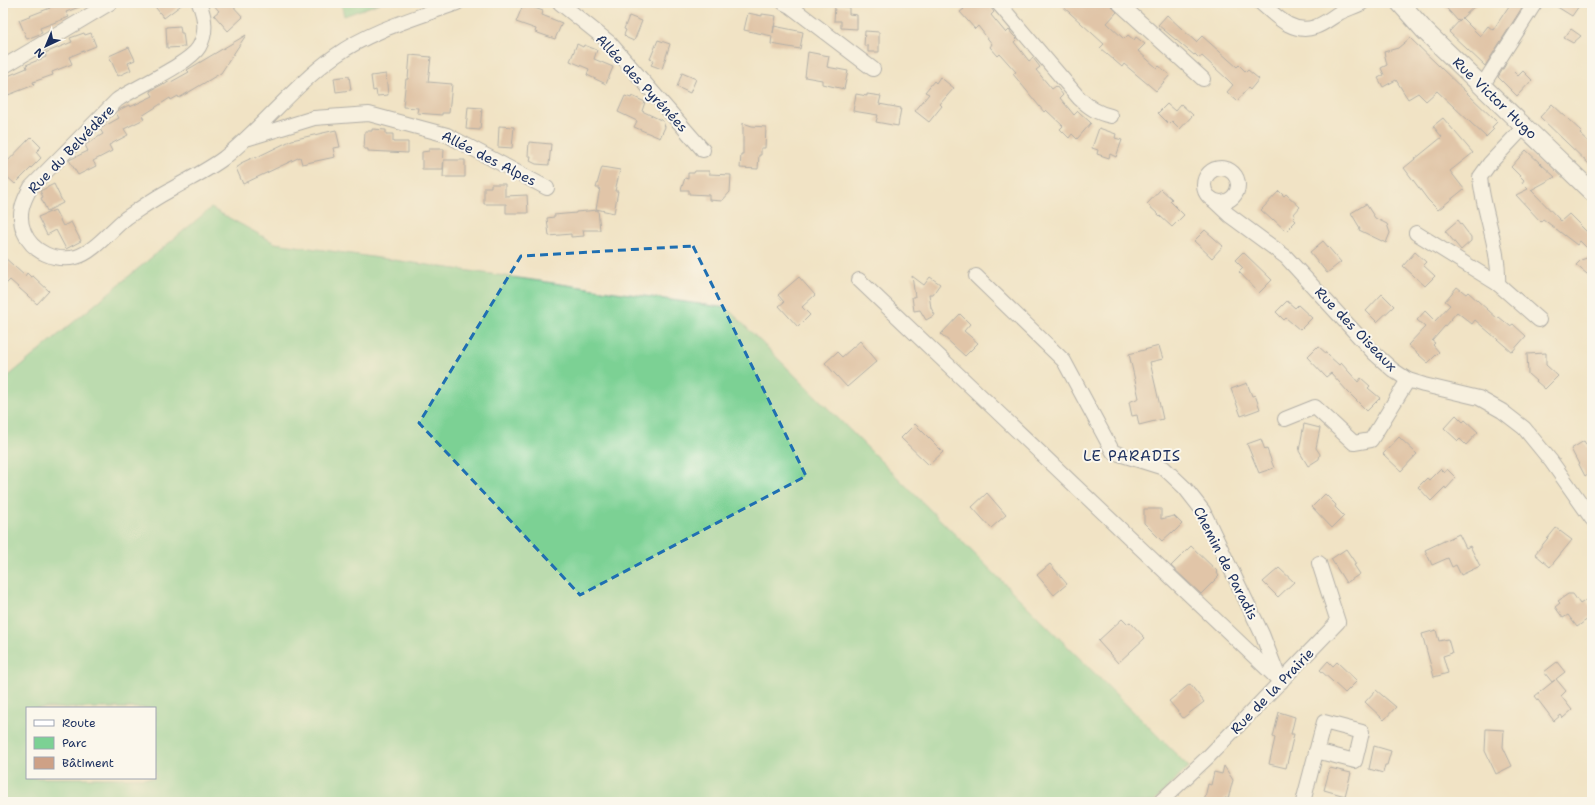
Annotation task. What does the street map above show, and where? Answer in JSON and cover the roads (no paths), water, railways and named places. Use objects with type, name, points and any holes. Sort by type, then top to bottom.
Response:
[{"type":"main road","name":"Rue Victor Hugo","points":[[1400,3],[1425,32],[1592,192]]},
{"type":"street","points":[[3,67],[110,3]]},
{"type":"street","name":"Rue du Belvédère","points":[[199,3],[204,16],[205,27],[203,38],[198,48],[179,64],[130,91],[106,110],[31,186],[23,201],[20,215],[21,226],[26,237],[33,246],[43,254],[64,258],[77,257],[88,251],[125,219],[223,158],[244,140],[311,75],[335,56],[356,42],[382,30],[457,3]]},
{"type":"street","name":"Allée des Pyrénées","points":[[560,3],[610,43],[703,150]]},
{"type":"street","points":[[784,3],[873,69]]},
{"type":"street","points":[[998,3],[1079,98],[1091,109],[1100,114],[1111,116]]},
{"type":"street","points":[[1119,3],[1203,78]]},
{"type":"street","points":[[1261,3],[1285,23],[1296,28],[1306,29],[1315,27],[1341,12],[1362,3]]},
{"type":"street","points":[[1482,86],[1535,3]]},
{"type":"street","name":"Allée des Alpes","points":[[244,140],[314,118],[369,114],[447,135],[547,188]]},
{"type":"street","points":[[1498,284],[1499,269],[1481,194],[1480,177],[1490,163],[1524,127]]},
{"type":"street","name":"Rue des Oiseaux","points":[[1212,199],[1229,215],[1286,257],[1374,353],[1393,370],[1408,380],[1479,398],[1502,411],[1524,428],[1551,461],[1592,519]]},
{"type":"street","points":[[1416,233],[1498,284],[1539,320]]},
{"type":"street","name":"Chemin de Paradis","points":[[976,276],[1064,361],[1113,452],[1164,468],[1185,488],[1203,511],[1262,634],[1281,682]]},
{"type":"street","points":[[859,280],[1281,682]]},
{"type":"street","points":[[1285,419],[1315,407],[1354,443],[1371,440],[1408,380]]},
{"type":"street","name":"Rue de la Prairie","points":[[1160,802],[1208,757],[1338,622],[1319,563]]},
{"type":"street","points":[[1303,802],[1316,751]]},
{"type":"district","name":"LE PARADIS","points":[[1132,456]]}]
